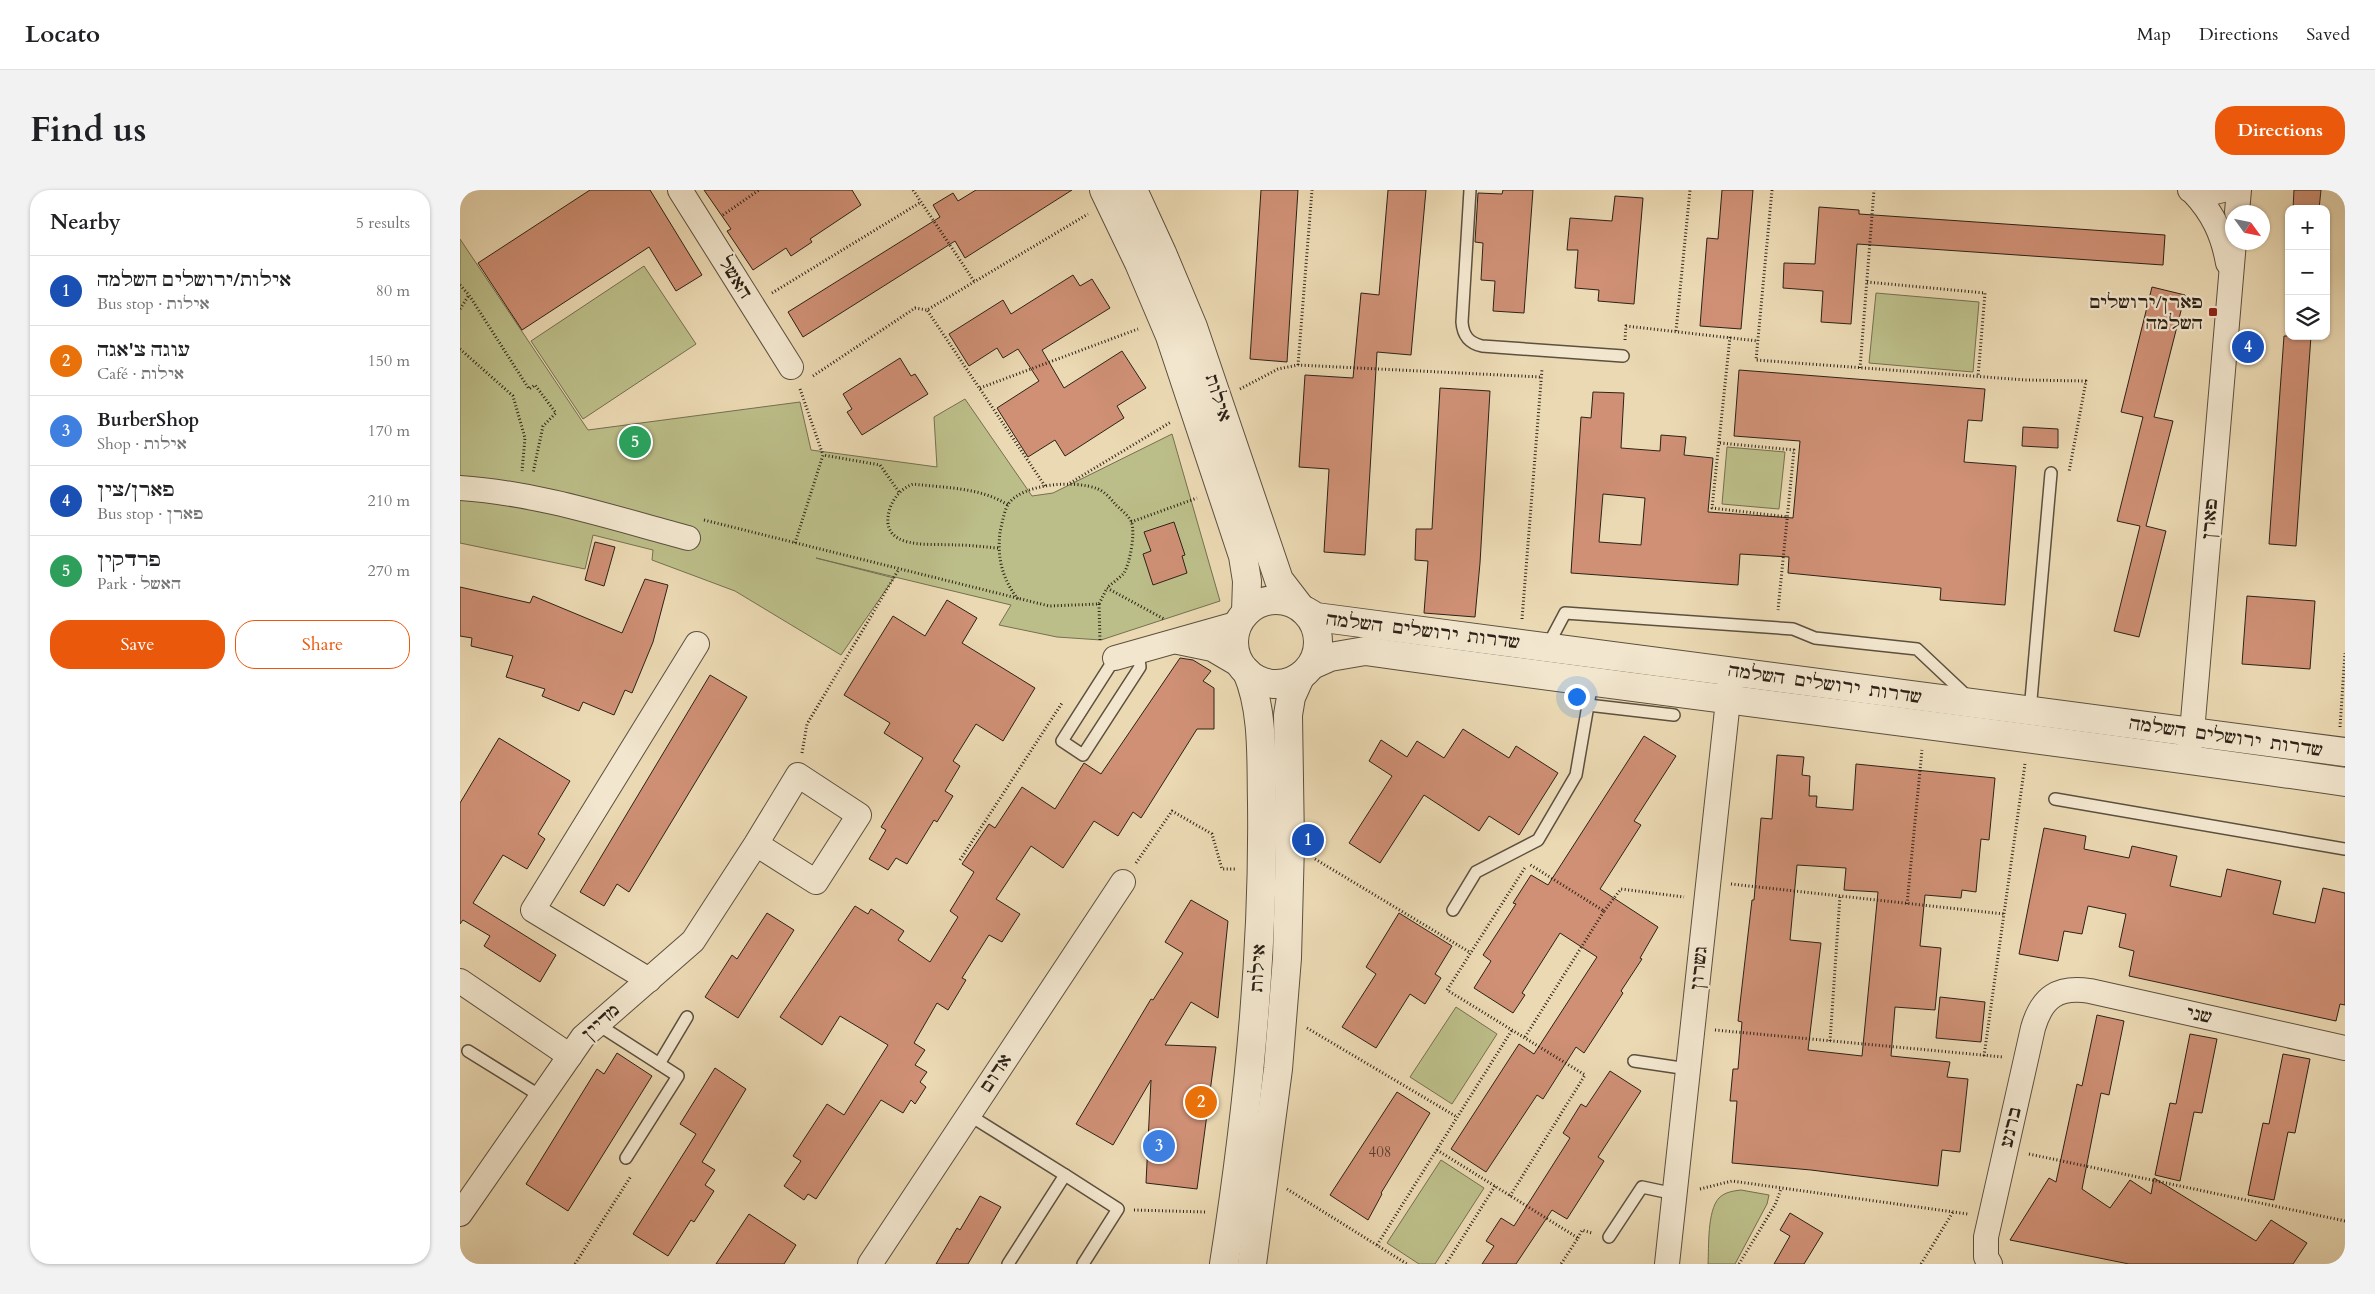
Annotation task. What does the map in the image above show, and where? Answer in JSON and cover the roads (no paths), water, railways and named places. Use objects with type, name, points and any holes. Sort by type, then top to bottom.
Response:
[{"type":"street","name":"האשל","points":[[680,190],[795,376]]},
{"type":"street","points":[[2192,191],[2207,194],[2223,190]]},
{"type":"street","points":[[2238,205],[2239,190]]},
{"type":"street","name":"פארן","points":[[2192,191],[2209,210],[2220,231],[2230,278]]},
{"type":"street","name":"אילות","points":[[1115,194],[1163,320],[1207,403],[1279,580],[1303,609]]},
{"type":"street","name":"אילות","points":[[1115,194],[1180,294],[1207,403],[1221,490],[1243,556],[1247,582],[1243,617]]},
{"type":"street","name":"פארן","points":[[2187,759],[2192,732],[2233,250]]},
{"type":"street","points":[[460,488],[487,490],[692,528]]},
{"type":"street","points":[[1108,651],[1138,651],[1182,638],[1243,617],[1260,602],[1276,599],[1292,602],[1303,609],[1315,625],[1319,641],[1316,657],[1306,671],[1285,683],[1269,683],[1253,677],[1244,669],[1212,649],[1182,638]]},
{"type":"street","name":"שדרות ירושלים השלמה","points":[[1303,609],[1316,617],[2342,752]]},
{"type":"street","points":[[1243,617],[1234,642],[1244,669]]},
{"type":"street","points":[[649,980],[533,910],[697,644]]},
{"type":"street","name":"שדרות ירושלים השלמה","points":[[1306,671],[1330,657],[1365,651],[1590,694],[1728,700],[2187,759],[2345,782]]},
{"type":"street","name":"אילות","points":[[1224,1264],[1232,1212],[1255,1012],[1262,870],[1258,721],[1253,685],[1244,669]]},
{"type":"street","name":"אילות","points":[[1252,1264],[1265,1176],[1283,1014],[1290,844],[1288,714],[1291,697],[1306,671]]},
{"type":"street","name":"גשרון","points":[[1667,1264],[1731,671]]},
{"type":"street","name":"מדיין","points":[[460,1214],[583,1037],[693,941],[798,775],[859,815],[816,882],[756,844]]},
{"type":"street","name":"אדום","points":[[870,1264],[1123,882]]},
{"type":"street","points":[[460,981],[570,1056]]},
{"type":"street","name":"שני","points":[[2054,995],[2070,990],[2090,991],[2345,1048]]},
{"type":"street","name":"ברנע","points":[[1990,1264],[1985,1248],[2036,1017],[2047,1000],[2054,995]]},
{"type":"lane","points":[[1470,190],[1462,316],[1463,333],[1472,343],[1482,346],[1623,356]]},
{"type":"lane","points":[[2030,711],[2051,473]]},
{"type":"lane","points":[[1548,647],[1565,613],[1793,630],[1814,638],[1918,649],[1974,703]]},
{"type":"lane","points":[[1108,651],[1062,740],[1083,755],[1140,667],[1138,651]]},
{"type":"lane","points":[[1453,910],[1476,872],[1538,840],[1576,775],[1590,694],[1674,715]]},
{"type":"lane","points":[[2055,800],[2345,849]]},
{"type":"lane","points":[[659,1064],[687,1017]]},
{"type":"lane","points":[[597,1024],[678,1076],[626,1158]]},
{"type":"lane","points":[[468,1050],[542,1096]]},
{"type":"lane","points":[[1634,1061],[1688,1069]]},
{"type":"lane","points":[[969,1115],[1118,1209],[1083,1264]]},
{"type":"lane","points":[[1008,1264],[1065,1175]]},
{"type":"lane","points":[[1609,1237],[1642,1187],[1675,1194]]},
{"type":"place","name":"פארן/ירושלים השלמה","points":[[2213,312]]},
{"type":"place","name":"פארן/צין","points":[[2248,347]]},
{"type":"place","name":"פרדקין","points":[[635,442]]},
{"type":"place","name":"אילות/ירושלים השלמה","points":[[1308,840]]},
{"type":"place","name":"עוגה צ'אגה","points":[[1201,1102]]},
{"type":"place","name":"BurberShop","points":[[1159,1146]]}]
